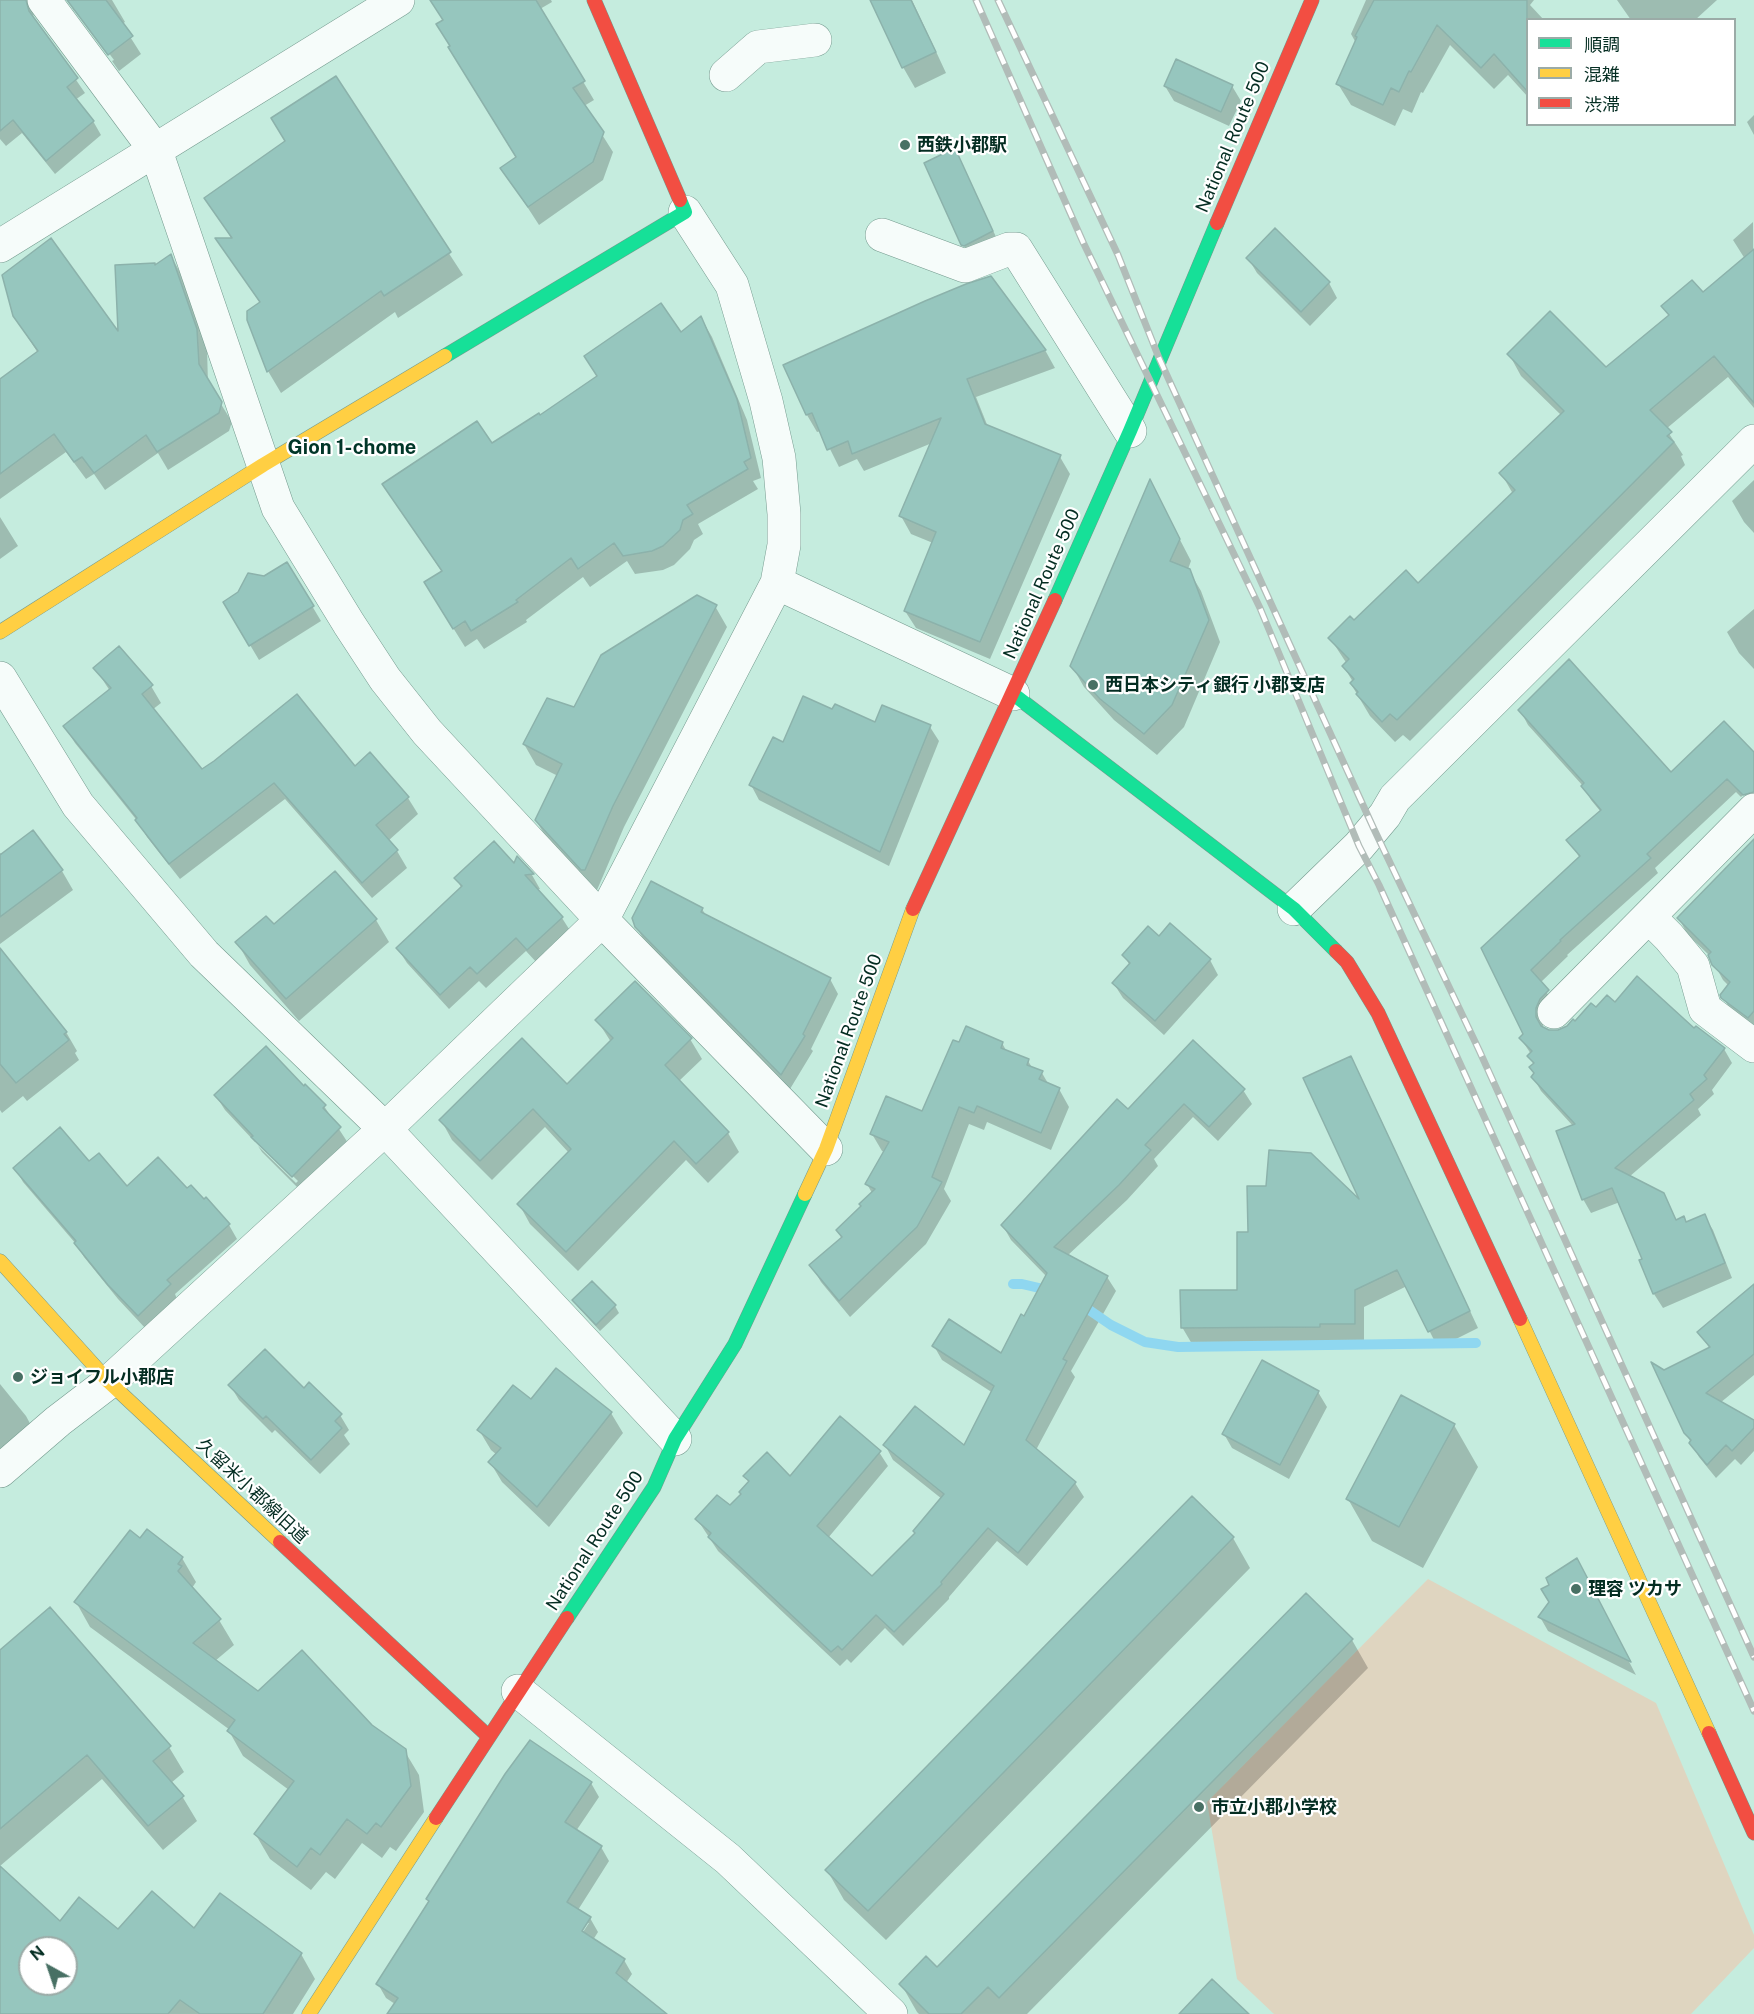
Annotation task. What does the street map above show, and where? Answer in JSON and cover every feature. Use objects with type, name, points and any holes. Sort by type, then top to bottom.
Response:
[{"type":"main road","points":[[0,632],[263,465],[685,212],[594,0]]},
{"type":"main road","name":"National Route 500","points":[[309,2014],[518,1691],[654,1487],[675,1439],[735,1344],[826,1149],[911,912],[1013,694],[1130,431],[1312,0]]},
{"type":"main road","points":[[1013,694],[1294,909],[1347,962],[1378,1013],[1416,1092],[1754,1833]]},
{"type":"main road","name":"久留米小郡線旧道","points":[[0,1262],[109,1382],[489,1736]]},
{"type":"street","points":[[44,0],[156,151],[278,508],[348,624],[385,680],[427,732],[602,920],[826,1149]]},
{"type":"street","points":[[0,246],[398,0]]},
{"type":"street","points":[[726,75],[758,47],[815,40]]},
{"type":"street","points":[[0,1471],[58,1420],[109,1382],[385,1129],[602,920],[777,583],[784,545],[779,458],[766,401],[732,285],[685,212]]},
{"type":"street","points":[[882,235],[965,266],[1009,249],[1016,249],[1130,431]]},
{"type":"street","points":[[1294,909],[1359,846],[1385,815],[1395,798],[1754,441]]},
{"type":"street","points":[[777,583],[1013,694]]},
{"type":"street","points":[[0,678],[78,805],[204,954],[385,1129],[675,1439]]},
{"type":"street","points":[[1554,1012],[1754,810]]},
{"type":"street","points":[[1649,917],[1693,966],[1705,1009],[1754,1046]]},
{"type":"street","points":[[518,1691],[728,1859],[891,2014]]},
{"type":"shaded area","points":[[1428,1579],[1656,1703],[1754,1935],[1754,1948],[1691,2014],[1274,2014],[1237,1979],[1207,1802]]},
{"type":"building","points":[[0,0],[26,0],[29,11],[78,78],[67,87],[94,121],[46,161],[13,120],[0,131]]},
{"type":"building","points":[[67,0],[106,0],[133,36],[108,55]]},
{"type":"building","points":[[430,0],[536,0],[585,81],[573,88],[604,132],[593,162],[528,207],[500,168],[516,157],[448,47],[450,46],[436,24],[443,20]]},
{"type":"building","points":[[870,0],[911,0],[936,52],[902,68]]},
{"type":"building","points":[[1374,0],[1527,0],[1526,90],[1494,54],[1481,68],[1437,25],[1399,92],[1391,88],[1383,105],[1336,84],[1357,37],[1355,36]]},
{"type":"building","points":[[1176,59],[1233,85],[1221,112],[1164,86]]},
{"type":"building","points":[[336,76],[451,252],[384,296],[381,291],[267,372],[247,320],[247,311],[260,302],[215,238],[232,238],[204,198],[285,141],[271,118]]},
{"type":"building","points":[[955,148],[993,231],[964,246],[961,245],[924,163]]},
{"type":"building","points":[[1275,228],[1330,282],[1301,312],[1246,258]]},
{"type":"building","points":[[51,238],[118,331],[115,265],[155,263],[155,265],[171,254],[197,329],[199,364],[222,402],[219,413],[157,452],[146,435],[94,473],[82,457],[74,462],[54,434],[0,474],[0,379],[38,351],[13,316],[2,275]]},
{"type":"building","points":[[1754,249],[1754,403],[1714,356],[1650,410],[1672,432],[1667,436],[1674,442],[1397,720],[1390,714],[1382,722],[1356,694],[1358,692],[1350,683],[1354,679],[1342,666],[1349,659],[1328,638],[1350,616],[1354,620],[1406,570],[1418,583],[1515,490],[1499,473],[1564,411],[1507,354],[1550,311],[1606,367],[1669,315],[1661,306],[1692,280],[1703,292]]},
{"type":"building","points":[[991,276],[1046,350],[967,379],[985,424],[1061,455],[980,642],[904,611],[936,532],[899,516],[941,418],[852,454],[848,441],[827,450],[812,413],[806,415],[783,365],[925,301]]},
{"type":"building","points":[[661,303],[681,332],[701,316],[737,399],[751,458],[744,462],[748,469],[687,505],[693,514],[683,520],[680,530],[663,546],[652,551],[623,556],[614,543],[578,569],[571,558],[516,600],[518,602],[471,631],[465,621],[453,629],[424,582],[442,571],[382,484],[477,421],[492,443],[539,413],[540,415],[597,376],[584,356]]},
{"type":"building","points":[[1150,479],[1180,539],[1170,561],[1190,569],[1209,620],[1172,705],[1144,734],[1100,699],[1070,666]]},
{"type":"building","points":[[287,562],[314,606],[249,646],[223,602],[238,592],[248,573],[264,576]]},
{"type":"building","points":[[697,595],[717,605],[613,806],[585,870],[581,870],[535,820],[562,764],[523,744],[547,698],[574,707],[601,655]]},
{"type":"building","points":[[119,646],[153,685],[142,694],[202,769],[297,694],[355,766],[370,752],[409,797],[376,825],[398,850],[362,883],[274,783],[169,864],[135,820],[137,818],[63,726],[111,688],[93,668]]},
{"type":"building","points":[[1569,659],[1671,772],[1724,721],[1754,752],[1754,792],[1743,795],[1727,779],[1647,854],[1651,858],[1560,940],[1531,970],[1549,990],[1540,999],[1536,1008],[1536,1017],[1541,1026],[1549,1030],[1558,1030],[1567,1026],[1573,1019],[1575,1021],[1591,1003],[1596,1007],[1607,995],[1615,1002],[1637,976],[1694,1028],[1696,1026],[1725,1048],[1704,1075],[1707,1079],[1690,1094],[1694,1100],[1615,1168],[1664,1193],[1676,1220],[1684,1216],[1686,1222],[1705,1214],[1725,1263],[1653,1294],[1639,1260],[1642,1259],[1612,1188],[1582,1200],[1556,1131],[1575,1124],[1531,1077],[1534,1073],[1529,1067],[1534,1063],[1527,1056],[1532,1051],[1519,1038],[1523,1034],[1481,948],[1580,856],[1566,840],[1601,810],[1581,786],[1584,783],[1518,710]]},
{"type":"building","points":[[803,696],[832,709],[835,704],[875,722],[882,705],[931,725],[880,852],[749,785],[773,737],[783,742]]},
{"type":"building","points":[[33,830],[63,870],[0,917],[0,855]]},
{"type":"building","points":[[1754,839],[1754,1011],[1748,1018],[1721,998],[1720,995],[1730,982],[1712,965],[1708,955],[1711,952],[1677,918]]},
{"type":"building","points":[[494,841],[514,863],[517,856],[534,874],[525,875],[563,917],[527,950],[516,938],[477,974],[470,967],[440,995],[396,948],[462,886],[454,878]]},
{"type":"building","points":[[335,871],[377,919],[286,999],[235,942],[266,916],[274,924]]},
{"type":"building","points":[[651,881],[703,908],[701,912],[831,978],[803,1034],[805,1036],[781,1075],[635,927],[632,918]]},
{"type":"building","points":[[1170,923],[1211,959],[1155,1021],[1112,983],[1130,963],[1122,955],[1148,926],[1159,936]]},
{"type":"building","points":[[0,948],[67,1032],[64,1034],[69,1040],[16,1083],[0,1064]]},
{"type":"building","points":[[635,981],[692,1038],[665,1065],[729,1132],[696,1164],[674,1141],[566,1252],[517,1204],[571,1149],[533,1109],[480,1161],[439,1120],[522,1038],[567,1084],[613,1038],[595,1020]]},
{"type":"building","points":[[966,1026],[1003,1042],[1001,1048],[1029,1059],[1027,1065],[1043,1071],[1039,1079],[1060,1088],[1041,1133],[977,1106],[974,1113],[959,1107],[932,1177],[942,1182],[917,1227],[839,1301],[809,1265],[842,1237],[836,1230],[875,1189],[865,1184],[889,1142],[870,1134],[886,1096],[922,1111],[953,1040],[959,1042]]},
{"type":"building","points":[[1193,1040],[1245,1089],[1209,1127],[1184,1104],[1145,1145],[1151,1150],[1119,1185],[1054,1247],[1108,1276],[1063,1359],[1067,1361],[1026,1440],[1076,1482],[1018,1553],[988,1528],[941,1582],[942,1584],[894,1632],[876,1615],[842,1650],[838,1646],[831,1652],[708,1537],[711,1533],[695,1519],[717,1495],[730,1505],[749,1481],[743,1476],[767,1452],[790,1476],[840,1416],[881,1451],[817,1526],[872,1576],[915,1533],[913,1531],[944,1494],[883,1445],[915,1406],[964,1445],[994,1386],[932,1346],[949,1319],[1001,1353],[1021,1314],[1024,1316],[1047,1273],[1001,1225],[1117,1099],[1128,1109]]},
{"type":"building","points":[[266,1046],[304,1086],[305,1084],[326,1105],[323,1108],[341,1127],[292,1177],[251,1137],[253,1136],[214,1095]]},
{"type":"building","points":[[1351,1056],[1470,1311],[1428,1332],[1397,1270],[1355,1290],[1355,1324],[1320,1324],[1320,1327],[1181,1328],[1180,1290],[1237,1290],[1237,1232],[1248,1232],[1247,1186],[1266,1186],[1269,1150],[1311,1153],[1359,1199],[1303,1078]]},
{"type":"building","points":[[60,1127],[89,1161],[99,1153],[127,1186],[158,1157],[187,1188],[191,1185],[204,1199],[206,1197],[230,1224],[167,1280],[171,1284],[138,1316],[108,1285],[74,1243],[76,1241],[13,1168]]},
{"type":"building","points":[[592,1281],[616,1305],[596,1325],[572,1300]]},
{"type":"building","points":[[1754,1284],[1754,1354],[1706,1393],[1754,1420],[1754,1428],[1732,1451],[1726,1445],[1707,1465],[1689,1443],[1691,1440],[1684,1433],[1651,1362],[1664,1370],[1710,1347],[1697,1332]]},
{"type":"building","points":[[265,1349],[304,1388],[309,1382],[342,1414],[335,1421],[342,1428],[311,1460],[266,1416],[263,1419],[228,1385]]},
{"type":"building","points":[[1262,1360],[1319,1391],[1280,1465],[1222,1434]]},
{"type":"building","points":[[556,1368],[612,1412],[537,1507],[488,1462],[501,1448],[477,1430],[513,1385],[531,1399]]},
{"type":"building","points":[[1401,1395],[1455,1424],[1399,1527],[1346,1499]]},
{"type":"building","points":[[1192,1496],[1234,1537],[868,1911],[825,1870]]},
{"type":"building","points":[[147,1529],[183,1557],[178,1564],[182,1566],[178,1571],[221,1619],[193,1643],[258,1691],[302,1650],[372,1725],[406,1749],[411,1786],[381,1827],[376,1823],[367,1834],[347,1819],[320,1855],[311,1848],[297,1867],[254,1834],[294,1781],[227,1731],[235,1720],[74,1602],[130,1530],[140,1538]]},
{"type":"building","points":[[1577,1558],[1631,1662],[1538,1617],[1549,1602],[1541,1589],[1549,1585],[1546,1578]]},
{"type":"building","points":[[1306,1593],[1353,1639],[999,1998],[988,1987],[961,2014],[929,2014],[899,1984],[926,1956],[937,1967]]},
{"type":"building","points":[[50,1607],[171,1746],[153,1761],[184,1796],[148,1826],[87,1755],[0,1829],[0,1650]]},
{"type":"building","points":[[530,1740],[592,1782],[565,1822],[602,1846],[567,1902],[591,1917],[582,1931],[625,1959],[616,1973],[667,2014],[387,2014],[398,1998],[376,1984],[429,1901],[426,1899],[505,1774]]},
{"type":"building","points":[[0,1866],[60,1921],[79,1897],[118,1929],[152,1891],[194,1928],[220,1893],[302,1953],[263,2014],[200,2014],[180,2000],[168,2014],[0,2014]]},
{"type":"building","points":[[1212,1979],[1249,2014],[1179,2014]]},
{"type":"waterway","points":[[1013,1284],[1052,1291]]},
{"type":"waterway","points":[[1079,1303],[1111,1325],[1145,1342],[1178,1347],[1476,1343]]},
{"type":"railway","points":[[976,0],[1083,242],[1260,608],[1359,846],[1379,885],[1754,1711]]},
{"type":"railway","points":[[998,0],[1118,255],[1159,358],[1373,827],[1479,1050],[1754,1657]]},
{"type":"traffic: fast","points":[[445,356],[685,212],[680,200]]},
{"type":"traffic: fast","points":[[1055,600],[1130,431],[1217,223]]},
{"type":"traffic: fast","points":[[1013,694],[1294,909],[1336,951]]},
{"type":"traffic: fast","points":[[567,1618],[654,1487],[675,1439],[735,1344],[805,1194]]},
{"type":"traffic: slow","points":[[0,632],[263,465],[445,356]]},
{"type":"traffic: slow","points":[[805,1194],[826,1149],[913,909]]},
{"type":"traffic: slow","points":[[0,1261],[109,1382],[280,1542]]},
{"type":"traffic: slow","points":[[1520,1319],[1709,1733]]},
{"type":"traffic: slow","points":[[309,2014],[436,1818]]},
{"type":"traffic: jam","points":[[594,0],[680,200]]},
{"type":"traffic: jam","points":[[1217,223],[1312,0]]},
{"type":"traffic: jam","points":[[913,909],[1055,600]]},
{"type":"traffic: jam","points":[[1336,951],[1347,962],[1378,1013],[1520,1319]]},
{"type":"traffic: jam","points":[[280,1542],[488,1736]]},
{"type":"traffic: jam","points":[[436,1818],[567,1618]]},
{"type":"traffic: jam","points":[[1709,1733],[1754,1833]]},
{"type":"place","name":"西鉄小郡駅","points":[[905,145]]},
{"type":"place","name":"西日本シティ銀行 小郡支店","points":[[1093,685]]},
{"type":"place","name":"ジョイフル小郡店","points":[[18,1377]]},
{"type":"place","name":"理容 ツカサ","points":[[1576,1589]]},
{"type":"place","name":"市立小郡小学校","points":[[1199,1807]]},
{"type":"district","name":"Gion 1-chome","points":[[352,448]]}]
